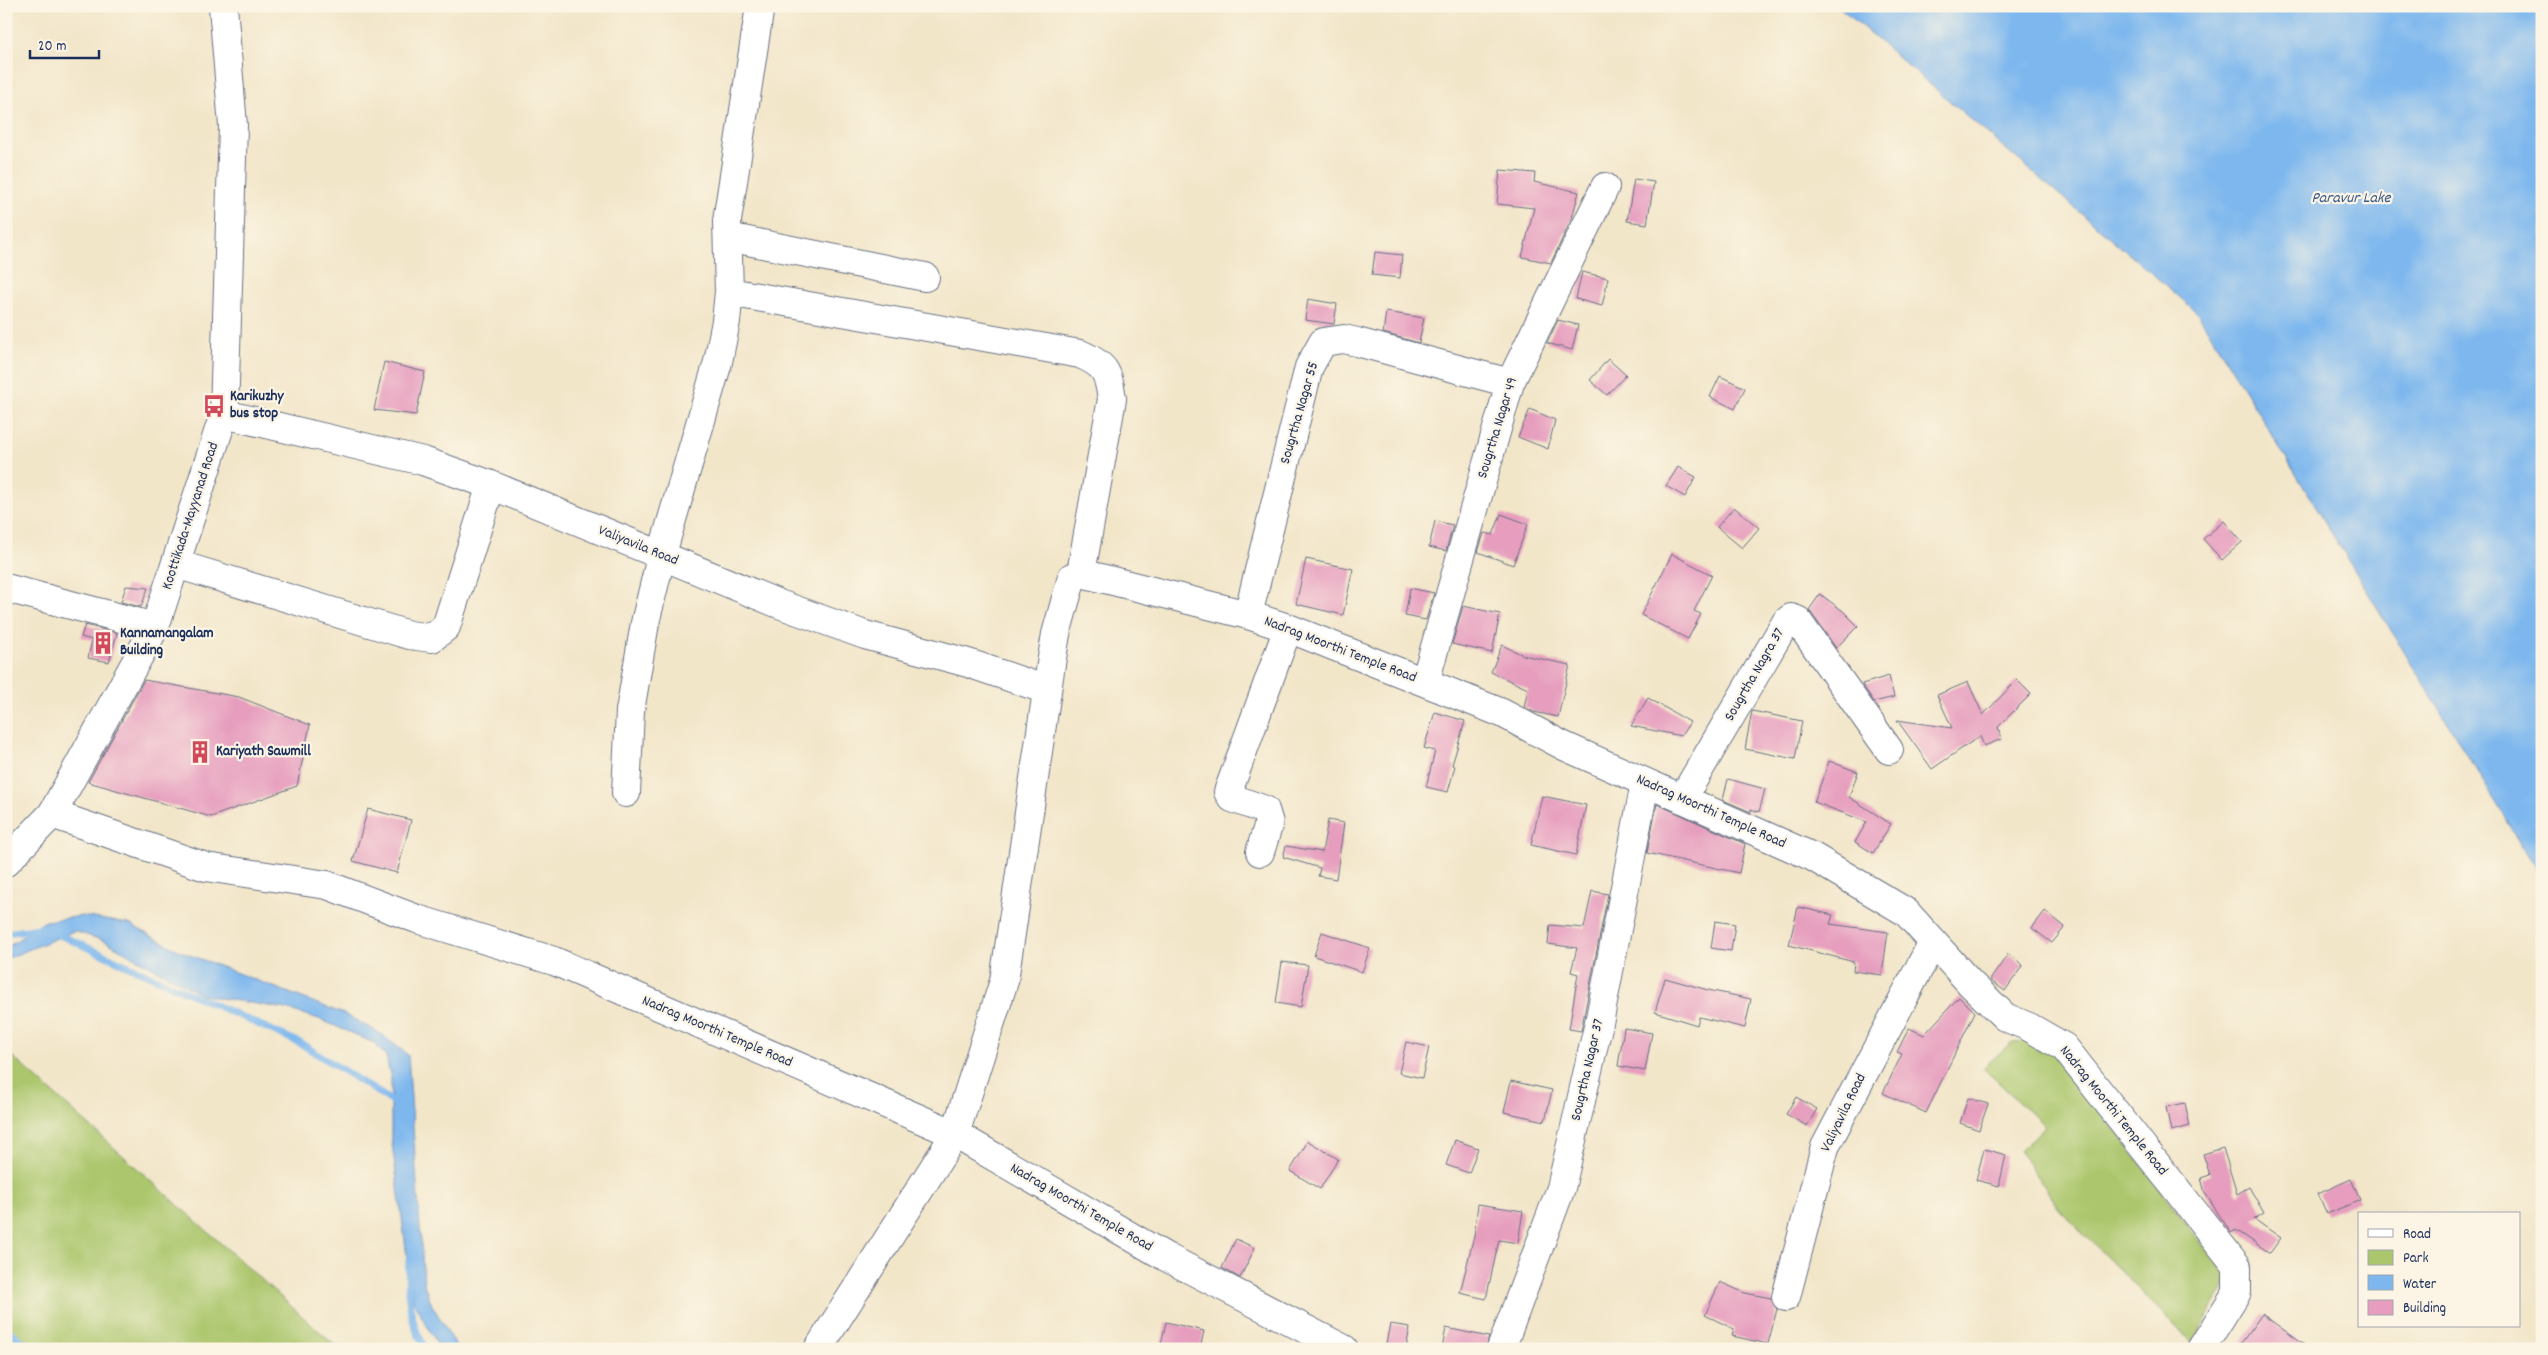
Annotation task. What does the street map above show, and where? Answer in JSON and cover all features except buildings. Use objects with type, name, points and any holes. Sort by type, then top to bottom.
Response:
[{"type":"street","name":"Koottikada-Mayyanad Road","points":[[6,862],[52,814],[155,627],[224,414],[233,126],[223,6]]},
{"type":"street","points":[[626,793],[630,711],[645,623],[661,556],[718,362],[729,292],[727,221],[760,6]]},
{"type":"street","name":"Sougrtha Nagar 49","points":[[1425,682],[1510,382],[1605,187]]},
{"type":"street","points":[[728,237],[925,277]]},
{"type":"street","points":[[729,292],[1080,354],[1097,362],[1108,375],[1112,399],[1081,573],[1072,577],[1056,634],[1004,982],[955,1134],[818,1349]]},
{"type":"street","name":"Sougrtha Nagar 55","points":[[1248,615],[1309,367],[1323,342],[1344,339],[1510,382]]},
{"type":"street","name":"Valiyavila Road","points":[[224,414],[424,461],[491,485],[661,556],[865,635],[968,664],[1047,690]]},
{"type":"street","points":[[176,564],[409,635],[432,638],[446,627],[491,485]]},
{"type":"street","name":"Nadrag Moorthi Temple Road","points":[[1081,573],[1248,615],[1288,628],[1425,682],[1502,714],[1564,746],[1813,857],[1906,912],[2005,1017],[2030,1027],[2064,1047],[2237,1266],[2237,1292],[2201,1349]]},
{"type":"street","points":[[6,588],[155,627]]},
{"type":"street","name":"Sougrtha Nagra 37","points":[[1682,798],[1786,622],[1791,618],[1797,620],[1889,750]]},
{"type":"street","points":[[1260,852],[1269,823],[1265,810],[1232,798],[1228,792],[1288,628]]},
{"type":"street","name":"Sougrtha Nagar 37","points":[[1502,1349],[1561,1188],[1600,1018],[1645,783]]},
{"type":"street","name":"Nadrag Moorthi Temple Road","points":[[52,814],[206,868],[327,885],[417,919],[554,961],[955,1134],[1166,1256],[1344,1349]]},
{"type":"street","name":"Valiyavila Road","points":[[1786,1297],[1826,1147],[1933,942]]},
{"type":"green space","points":[[2035,1040],[2054,1051],[2229,1279],[2192,1343],[2060,1210],[2020,1151],[2045,1126],[1983,1068],[2012,1042]]},
{"type":"green space","points":[[6,1051],[339,1349],[6,1349]]},
{"type":"water","name":"Paravur Lake","points":[[1838,6],[2542,6],[2542,878],[2197,312]]},
{"type":"water","points":[[82,916],[129,924],[180,951],[344,1014],[378,1032],[408,1055],[424,1284],[432,1305],[458,1349],[440,1349],[413,1301],[391,1136],[391,1079],[386,1056],[374,1043],[319,1019],[286,1009],[203,995],[105,941],[74,931],[6,959],[6,948],[45,921]]},
{"type":"waterway","points":[[6,933],[41,928]]},
{"type":"waterway","points":[[53,932],[300,1043],[398,1105]]},
{"type":"waterway","points":[[409,1261],[408,1284],[412,1317],[415,1328],[426,1349]]},
{"type":"waterway","points":[[6,1328],[32,1349]]},
{"type":"place","name":"Karikuzhy bus stop","points":[[214,406]]},
{"type":"place","name":"Kannamangalam Building","points":[[103,643]]},
{"type":"place","name":"Kariyath Sawmill","points":[[200,752]]}]
